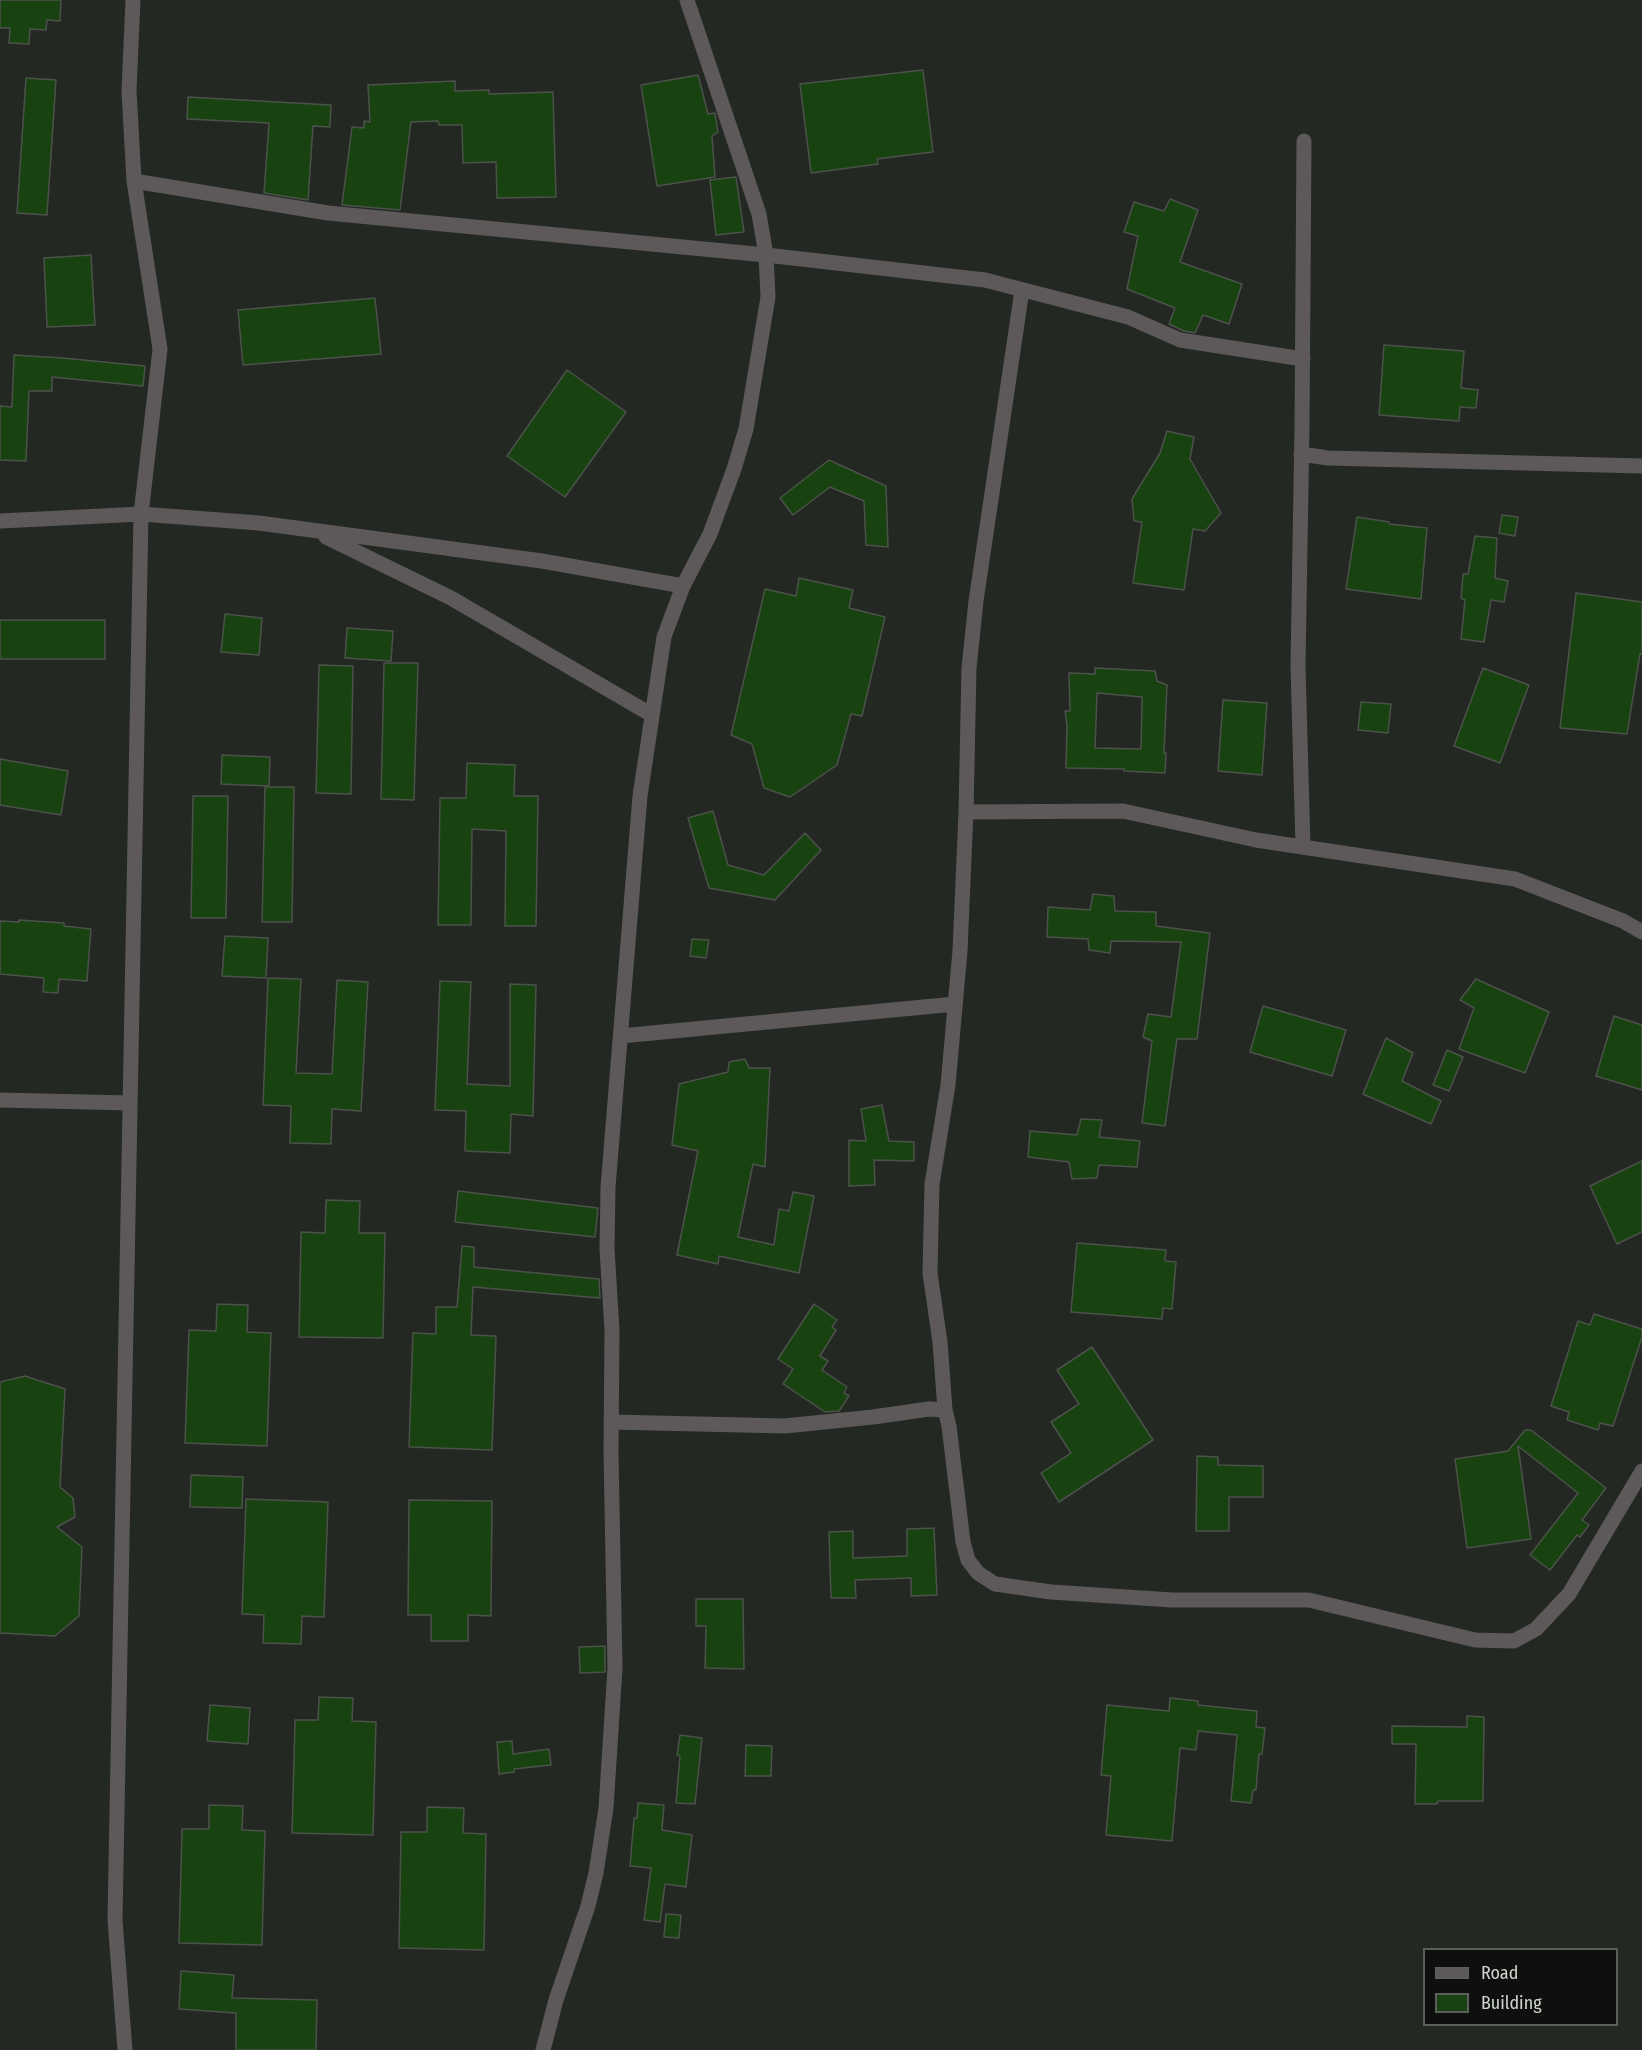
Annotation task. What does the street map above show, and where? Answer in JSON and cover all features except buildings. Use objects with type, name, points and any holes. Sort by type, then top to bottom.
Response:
[{"type":"street","points":[[125,2050],[115,1920],[141,514],[160,349],[134,182],[129,91],[133,0]]},
{"type":"street","points":[[543,2050],[556,2000],[588,1906],[596,1873],[606,1808],[615,1668],[611,1422],[612,1330],[607,1249],[608,1187],[640,796],[664,637],[683,586],[710,534],[734,469],[746,429],[768,297],[766,255],[759,214],[687,0]]},
{"type":"street","points":[[1303,847],[1298,666],[1304,141]]},
{"type":"street","points":[[134,182],[328,213],[766,255],[986,280],[1128,317],[1180,340],[1303,359]]},
{"type":"street","points":[[1022,290],[976,601],[969,668],[960,951],[948,1085],[932,1184],[930,1273],[940,1342],[945,1410],[949,1426],[963,1542],[968,1560],[978,1573],[995,1584],[1052,1592],[1172,1600],[1309,1600],[1475,1640],[1514,1641],[1536,1629],[1569,1594],[1642,1471]]},
{"type":"street","points":[[1301,454],[1328,458],[1642,466]]},
{"type":"street","points":[[0,521],[141,514],[259,523],[542,561],[683,586]]},
{"type":"street","points":[[313,531],[451,598],[652,714]]},
{"type":"street","points":[[966,812],[1123,811],[1256,840],[1515,879],[1623,921],[1642,933]]},
{"type":"street","points":[[621,1036],[955,1004]]},
{"type":"street","points":[[0,1100],[130,1103]]},
{"type":"street","points":[[611,1422],[785,1426],[929,1409],[945,1410]]}]
